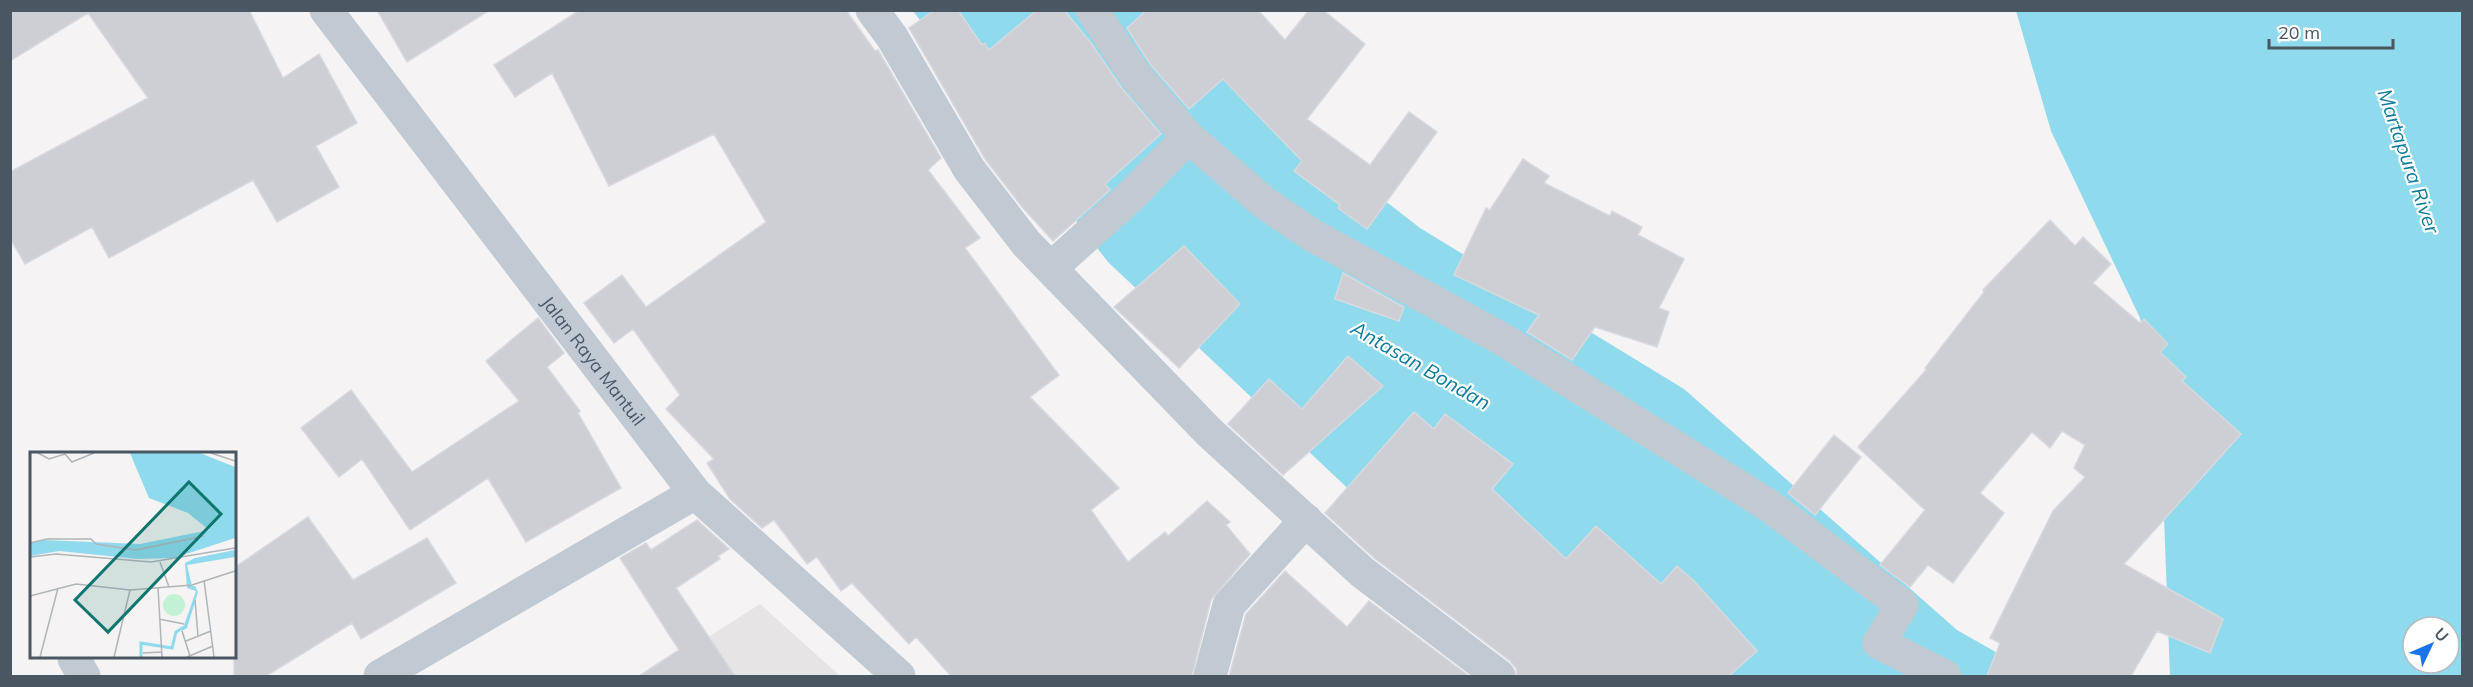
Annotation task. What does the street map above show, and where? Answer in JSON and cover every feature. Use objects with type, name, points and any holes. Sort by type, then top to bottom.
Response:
[{"type":"street","name":"Jalan Raya Mantuil","points":[[326,10],[694,493],[899,676]]},
{"type":"street","points":[[872,10],[892,37],[969,169],[1026,243],[1209,432],[1362,572],[1499,676]]},
{"type":"street","points":[[1092,10],[1135,75],[1188,136],[1266,204],[1312,236],[1502,339],[1768,505],[1902,605],[1879,643],[1945,676]]},
{"type":"street","points":[[1051,268],[1129,198],[1188,136]]},
{"type":"street","points":[[380,676],[694,493]]},
{"type":"street","points":[[1210,676],[1229,604],[1306,520]]},
{"type":"shaded area","points":[[760,604],[840,676],[647,676]]},
{"type":"water","name":"Antasan Bondan","points":[[913,11],[1185,11],[1291,128],[1420,228],[1684,389],[1957,630],[2038,676],[1568,676],[1502,634],[1108,262]]},
{"type":"water","name":"Martapura River","points":[[2016,11],[2462,11],[2462,676],[2170,676],[2162,464],[2140,318],[2051,131]]},
{"type":"building","points":[[10,10],[249,10],[283,78],[319,54],[357,123],[316,146],[339,187],[277,222],[253,180],[109,258],[92,227],[25,264],[10,238],[10,172],[148,98],[88,13],[10,61]]},
{"type":"building","points":[[377,10],[490,10],[407,62]]},
{"type":"building","points":[[580,10],[846,10],[875,51],[878,50],[941,158],[928,170],[980,238],[965,248],[1059,375],[1030,397],[1119,488],[1091,510],[1128,562],[1165,532],[1168,536],[1207,501],[1230,522],[1226,525],[1250,554],[1211,600],[1192,676],[951,676],[916,637],[909,644],[852,583],[841,591],[817,557],[807,564],[774,520],[762,528],[730,499],[707,463],[714,459],[666,409],[680,395],[633,329],[614,343],[584,303],[622,275],[646,307],[766,222],[714,134],[609,186],[552,73],[515,97],[494,65]]},
{"type":"building","points":[[935,10],[958,10],[982,45],[985,43],[989,50],[1037,10],[1064,10],[1091,43],[1121,87],[1161,134],[1105,184],[1110,190],[1053,241],[1022,207],[985,159],[909,28]]},
{"type":"building","points":[[1147,10],[1258,10],[1285,40],[1309,10],[1323,10],[1365,44],[1307,119],[1370,165],[1409,112],[1437,132],[1367,229],[1338,208],[1340,205],[1294,171],[1302,161],[1223,79],[1189,109],[1150,64],[1127,28]]},
{"type":"building","points":[[1523,159],[1549,176],[1544,183],[1610,216],[1612,211],[1642,227],[1638,235],[1684,259],[1659,308],[1669,312],[1657,347],[1595,327],[1572,360],[1527,332],[1539,315],[1454,275],[1486,208],[1490,210]]},
{"type":"building","points":[[2050,220],[2075,246],[2083,237],[2111,264],[2093,283],[2140,323],[2144,319],[2168,344],[2160,352],[2186,377],[2182,381],[2241,434],[2124,564],[2223,619],[2210,653],[2157,631],[2131,676],[1987,676],[2000,643],[1990,638],[2053,511],[2085,477],[2074,468],[2085,445],[2062,431],[2050,448],[2032,432],[1980,493],[2004,513],[1953,583],[1928,565],[1910,587],[1880,565],[1925,510],[1858,447],[1926,370],[1925,368],[1984,292],[1983,290]]},
{"type":"building","points":[[1184,246],[1240,304],[1179,368],[1114,307]]},
{"type":"building","points":[[1343,273],[1404,307],[1399,321],[1335,299]]},
{"type":"building","points":[[538,318],[564,353],[547,367],[580,411],[578,413],[621,488],[526,542],[488,478],[410,530],[362,459],[339,477],[301,428],[351,390],[412,472],[519,401],[486,361]]},
{"type":"building","points":[[1348,356],[1383,386],[1283,475],[1228,424],[1269,379],[1302,409]]},
{"type":"building","points":[[1414,412],[1434,429],[1445,414],[1513,464],[1492,489],[1566,559],[1596,526],[1661,584],[1677,566],[1694,581],[1757,651],[1729,676],[1517,676],[1516,668],[1510,661],[1374,558],[1325,513]]},
{"type":"building","points":[[1834,435],[1861,457],[1815,515],[1788,493]]},
{"type":"building","points":[[308,517],[353,580],[427,538],[456,583],[361,639],[352,623],[266,676],[234,676],[236,567]]},
{"type":"building","points":[[697,520],[729,549],[718,556],[720,559],[676,588],[735,676],[639,676],[679,650],[620,558],[646,543],[651,550]]},
{"type":"building","points":[[1285,571],[1347,627],[1369,601],[1469,676],[1229,676],[1246,614]]}]
